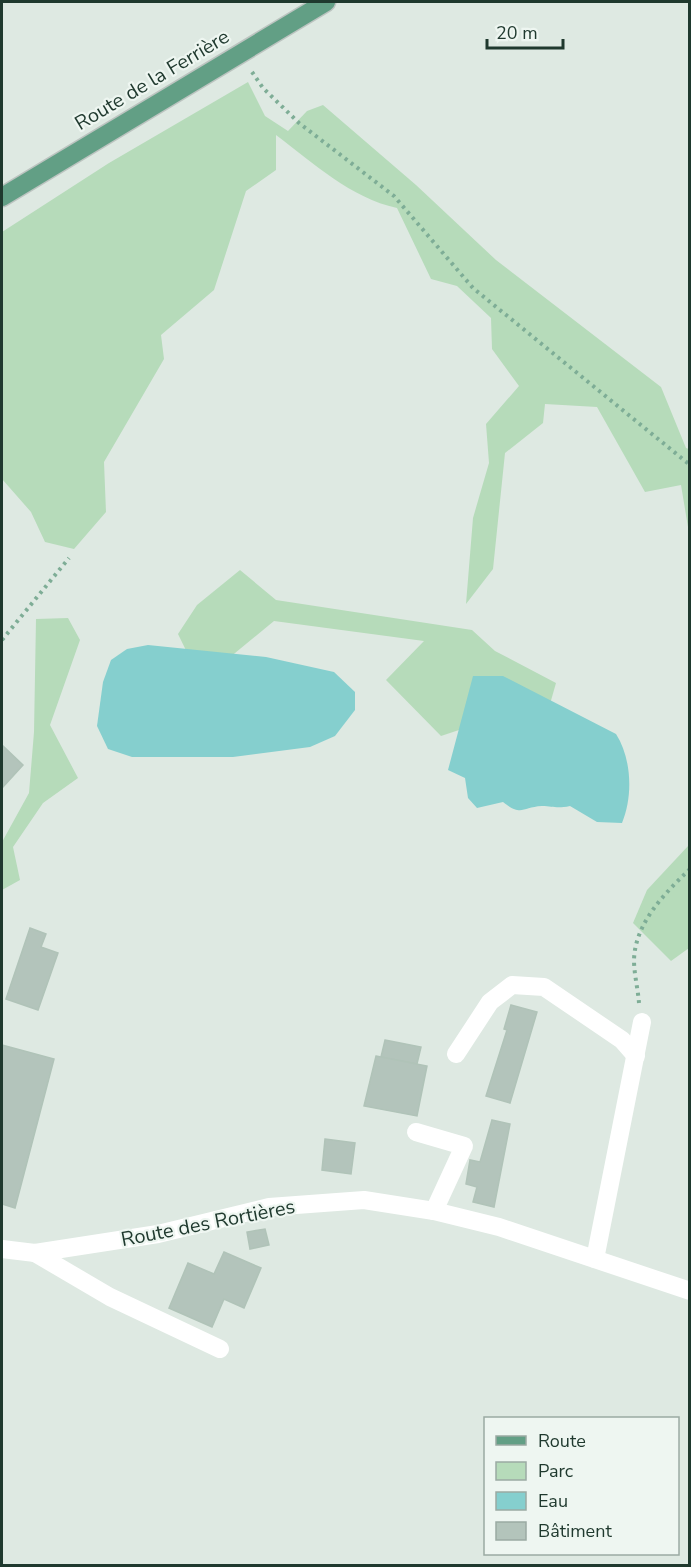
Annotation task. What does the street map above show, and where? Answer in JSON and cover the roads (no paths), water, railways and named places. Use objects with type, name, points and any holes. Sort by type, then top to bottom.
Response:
[{"type":"main road","name":"Route de la Ferrière","points":[[2,197],[326,2]]},
{"type":"street","points":[[456,1054],[490,1002],[512,985],[543,987],[622,1040],[636,1056]]},
{"type":"street","points":[[594,1259],[642,1022]]},
{"type":"street","points":[[416,1132],[464,1146],[434,1210]]},
{"type":"street","name":"Route des Rortières","points":[[2,1249],[35,1253],[158,1234],[269,1207],[364,1200],[434,1210],[499,1227],[690,1290]]},
{"type":"street","points":[[35,1253],[110,1297],[220,1349]]},
{"type":"water","points":[[148,645],[266,657],[334,672],[355,692],[355,710],[335,736],[310,747],[233,757],[132,757],[108,749],[97,726],[103,682],[111,660],[127,649]]},
{"type":"water","points":[[473,676],[503,676],[616,734],[625,755],[629,778],[628,802],[622,823],[597,822],[570,806],[542,806],[518,810],[503,802],[477,808],[468,798],[465,778],[448,770]]}]
